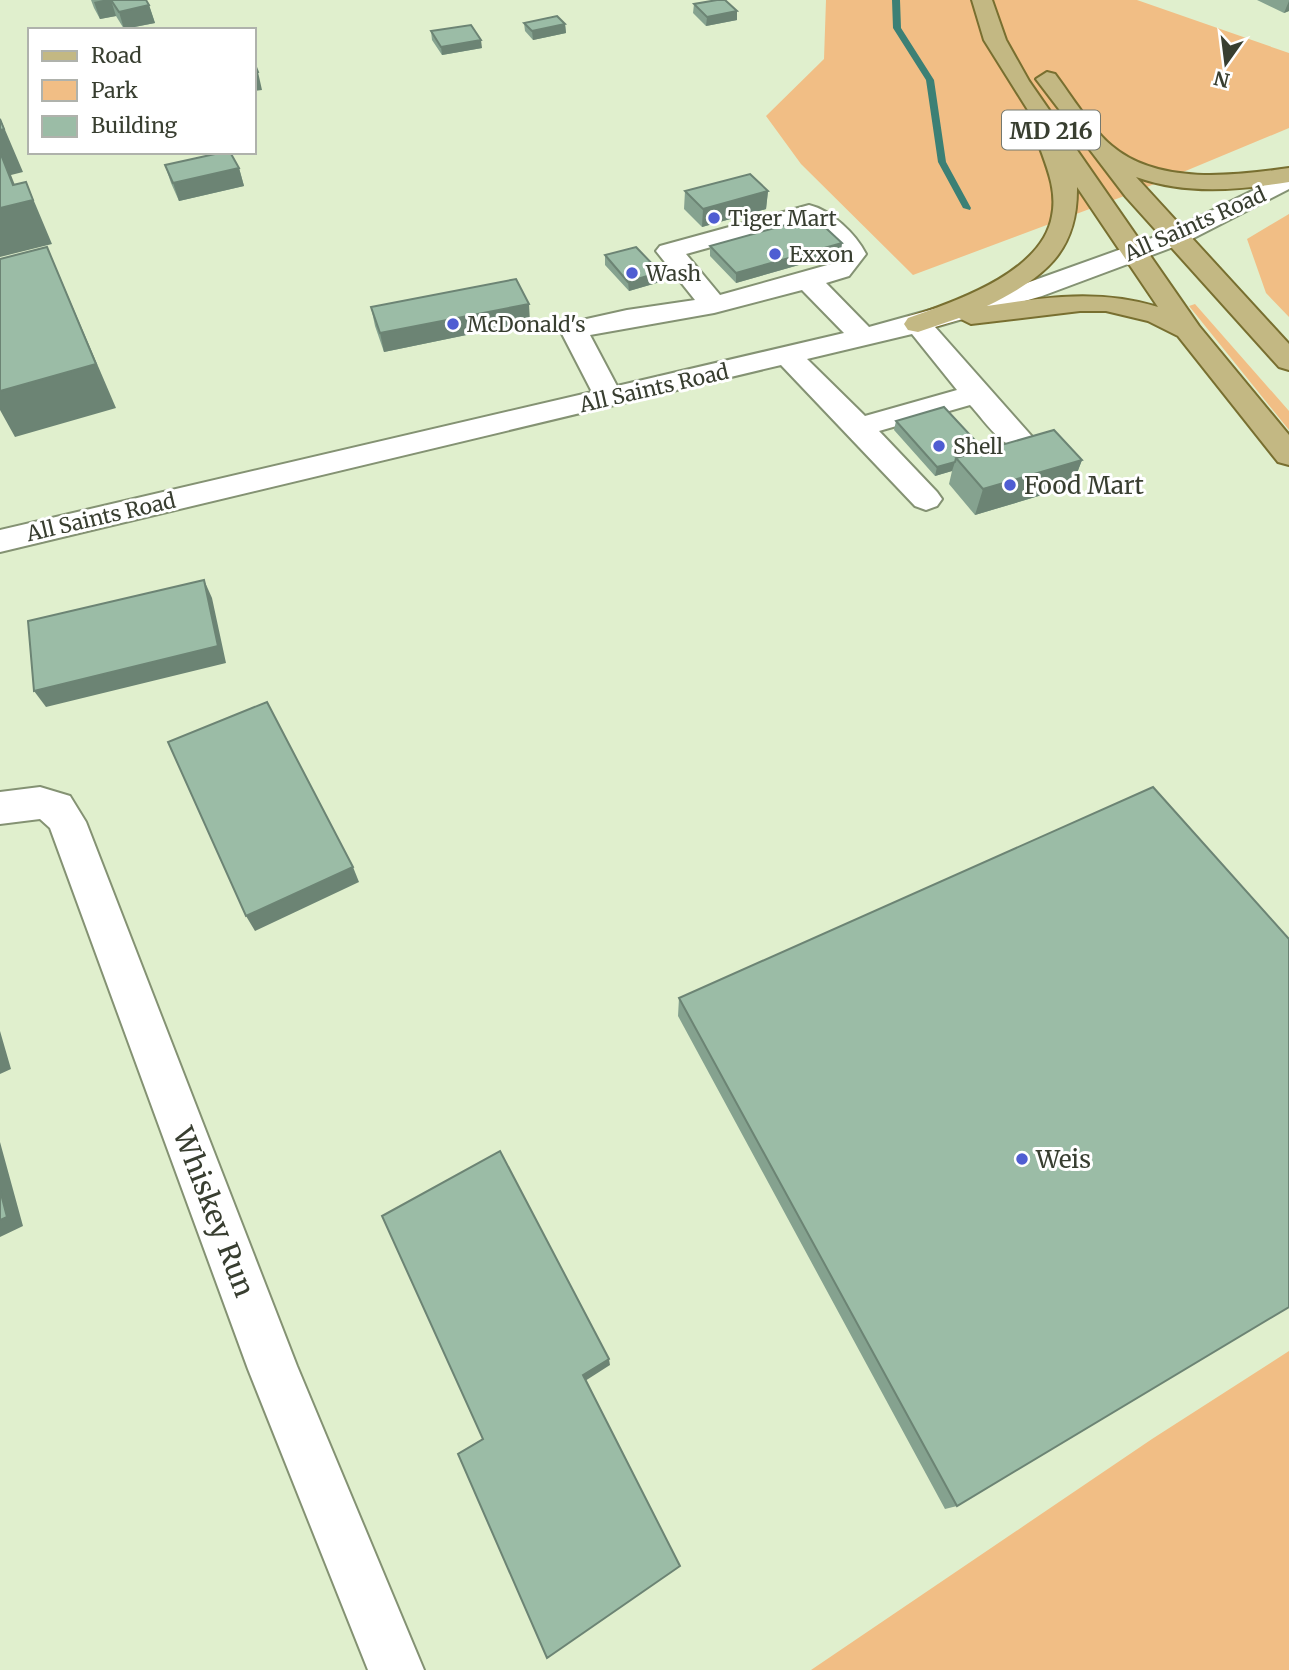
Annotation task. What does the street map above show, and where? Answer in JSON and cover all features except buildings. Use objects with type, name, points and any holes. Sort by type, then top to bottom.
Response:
[{"type":"main road","name":"MD 216","points":[[982,0],[995,40],[1018,81],[1134,253],[1189,332],[1289,455]]},
{"type":"main road","points":[[998,0],[1015,31]]},
{"type":"main road","name":"MD 216","points":[[1035,62],[1101,150],[1175,238],[1289,361]]},
{"type":"main road","points":[[918,324],[988,298],[1018,280],[1045,258],[1060,234],[1066,211],[1060,164],[1018,81]]},
{"type":"main road","points":[[1101,150],[1152,175],[1199,183],[1251,181],[1289,175]]},
{"type":"main road","points":[[918,324],[1098,301],[1130,304],[1158,313],[1189,332]]},
{"type":"street","name":"All Saints Road","points":[[0,541],[789,357],[918,324],[1033,290],[1175,238],[1289,180]]},
{"type":"street","points":[[610,399],[574,330],[713,304],[808,280],[840,270],[853,254],[847,242],[809,212],[669,251],[713,304]]},
{"type":"street","points":[[808,280],[864,338]]},
{"type":"street","points":[[918,324],[976,394],[1021,441]]},
{"type":"street","points":[[789,357],[926,499]]},
{"type":"street","points":[[859,427],[976,394]]},
{"type":"street","name":"Whiskey Run","points":[[0,808],[48,805],[57,807],[66,822],[273,1369],[396,1670]]},
{"type":"green space","points":[[826,0],[1137,0],[1289,53],[1289,128],[1135,192],[913,275],[801,164],[766,116],[824,59]]},
{"type":"green space","points":[[1289,214],[1289,317],[1266,293],[1247,239]]},
{"type":"green space","points":[[1195,304],[1289,411],[1289,430],[1189,306]]},
{"type":"green space","points":[[1289,1351],[1289,1670],[811,1670],[1152,1439]]},
{"type":"waterway","points":[[896,0],[897,28],[930,80],[942,162],[967,208]]},
{"type":"place","name":"Tiger Mart","points":[[714,218]]},
{"type":"place","name":"Exxon","points":[[775,254]]},
{"type":"place","name":"Wash","points":[[632,273]]},
{"type":"place","name":"McDonald's","points":[[453,324]]},
{"type":"place","name":"Shell","points":[[939,446]]},
{"type":"place","name":"Food Mart","points":[[1010,485]]},
{"type":"place","name":"Weis","points":[[1022,1159]]}]
